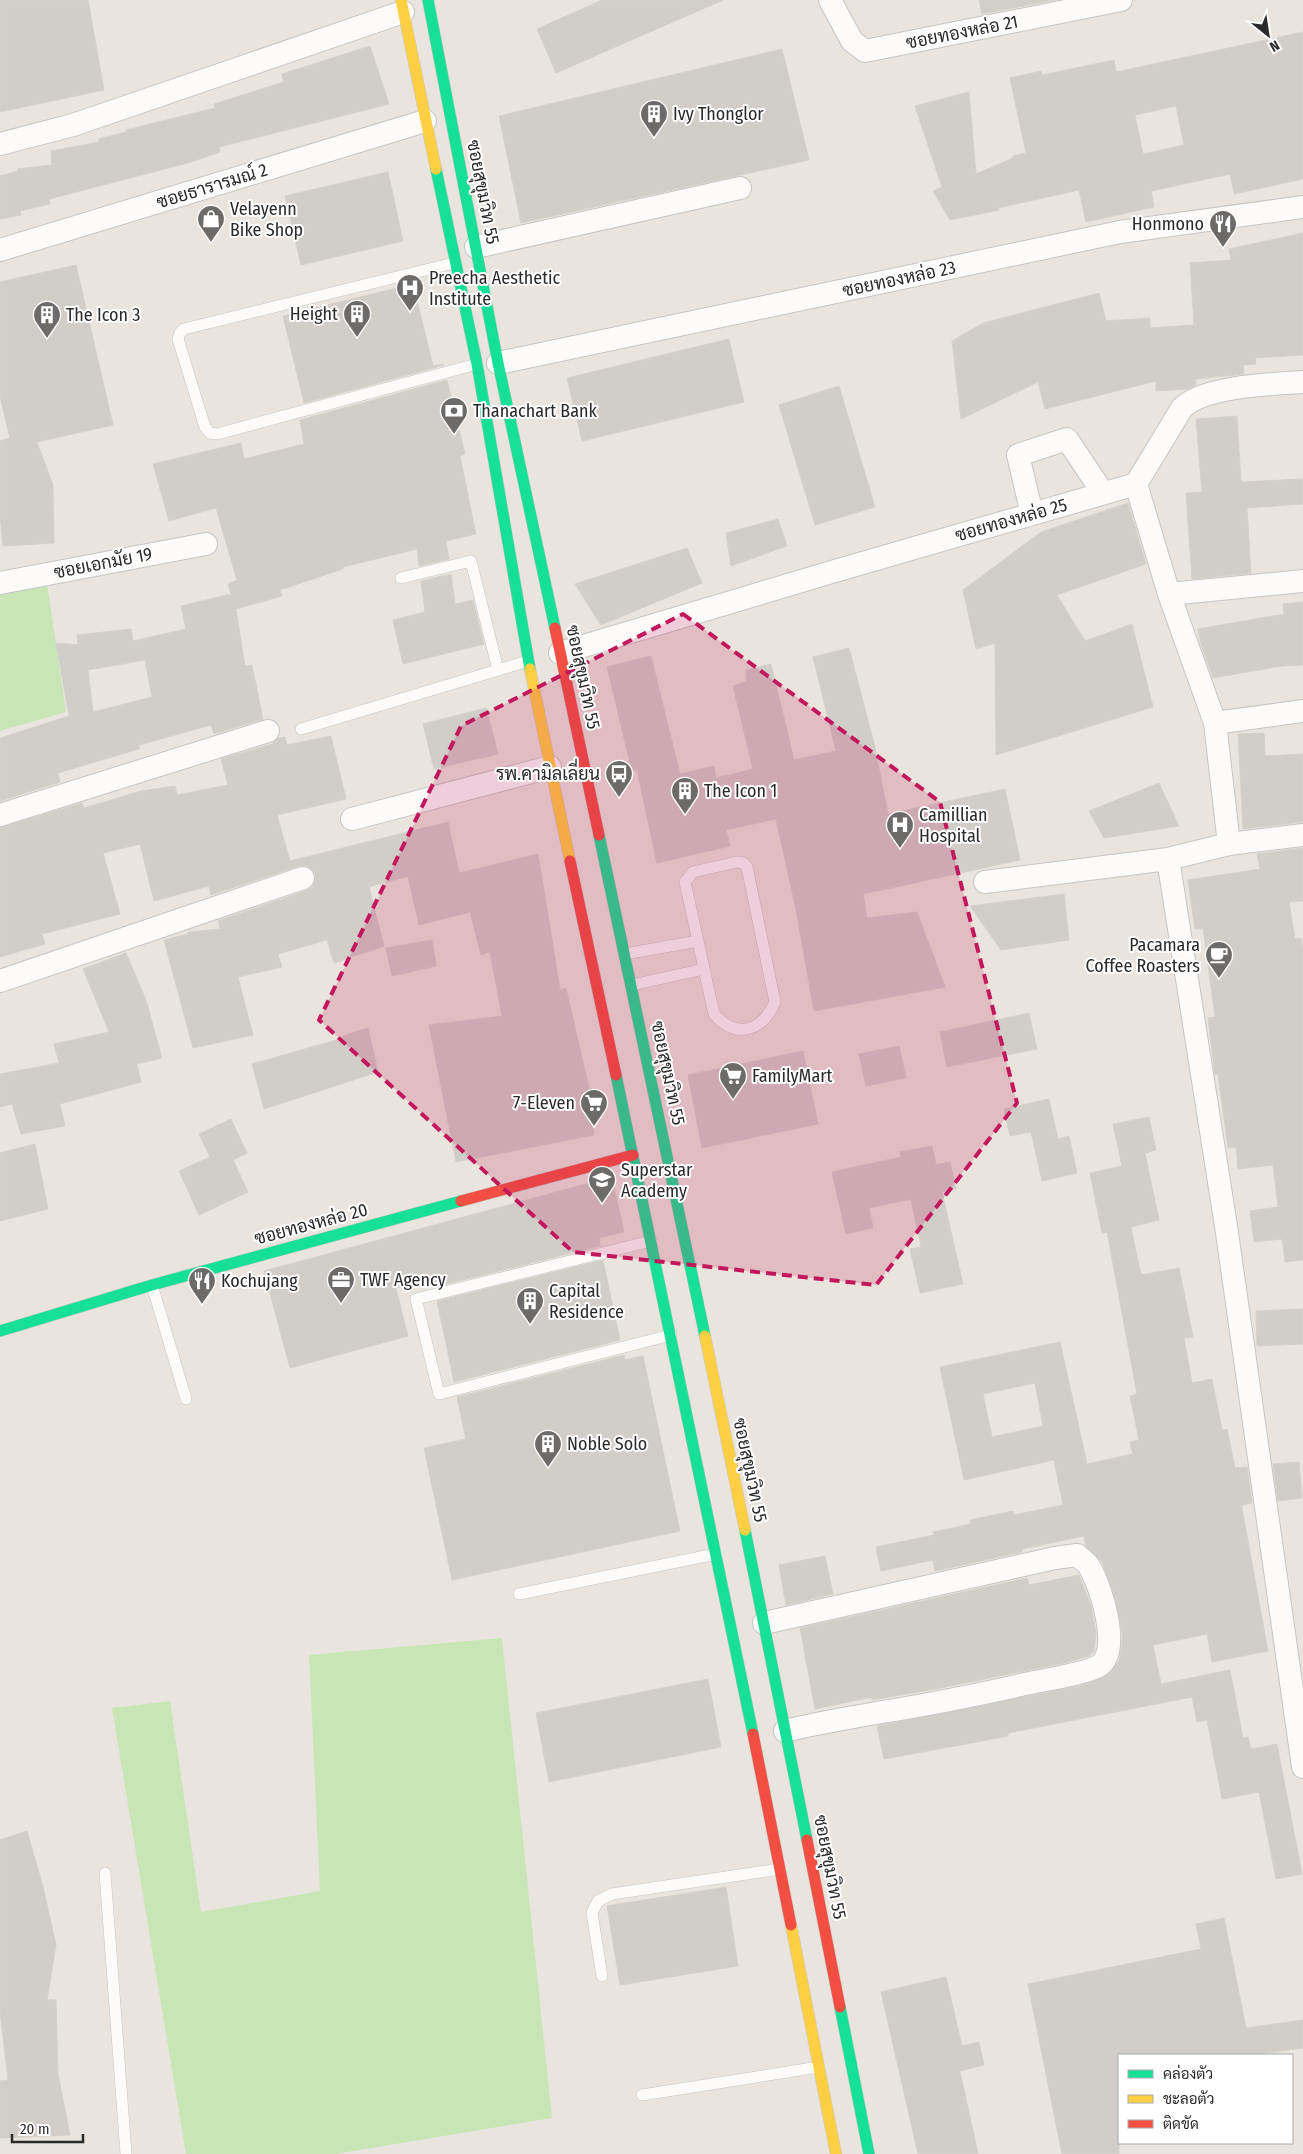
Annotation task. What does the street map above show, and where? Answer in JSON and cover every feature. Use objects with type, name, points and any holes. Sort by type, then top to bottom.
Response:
[{"type":"main road","name":"ซอยสุขุมวิท 55","points":[[428,0],[476,247],[487,363],[528,661],[550,767],[607,990],[633,1155],[716,1554],[836,2154]]},
{"type":"main road","name":"ซอยสุขุมวิท 55","points":[[402,6],[454,263],[487,363],[552,655],[632,985],[764,1623],[869,2154]]},
{"type":"main road","points":[[425,121],[450,115]]},
{"type":"main road","points":[[528,661],[552,655]]},
{"type":"main road","points":[[600,958],[625,954]]},
{"type":"main road","points":[[607,990],[632,985]]},
{"type":"main road","name":"ซอยทองหล่อ 20","points":[[0,1331],[152,1285],[633,1155]]},
{"type":"street","name":"ซอยทองหล่อ 21","points":[[830,0],[852,41],[865,51],[1121,0]]},
{"type":"street","points":[[0,144],[73,124],[402,6]]},
{"type":"street","name":"ซอยธารารมณ์ 2","points":[[0,250],[425,121]]},
{"type":"street","points":[[476,247],[740,188]]},
{"type":"street","name":"ซอยทองหล่อ 23","points":[[487,363],[1120,232],[1303,207]]},
{"type":"street","points":[[1229,844],[1216,723],[1170,594],[1136,484],[1182,408],[1190,401],[1228,390],[1303,382]]},
{"type":"street","points":[[1032,514],[1018,455],[1067,438],[1103,493]]},
{"type":"street","name":"ซอยทองหล่อ 25","points":[[552,655],[1136,484]]},
{"type":"street","name":"ซอยเอกมัย 19","points":[[0,583],[206,544]]},
{"type":"street","points":[[1170,594],[1303,581]]},
{"type":"street","points":[[1216,723],[1303,711]]},
{"type":"street","points":[[0,815],[268,731]]},
{"type":"street","points":[[352,819],[550,767]]},
{"type":"street","points":[[984,882],[1168,859],[1229,844],[1303,835]]},
{"type":"street","points":[[1168,859],[1226,1226],[1303,1767]]},
{"type":"street","points":[[0,981],[303,878]]},
{"type":"street","points":[[764,1623],[1055,1558],[1077,1555],[1090,1566],[1101,1593],[1107,1615],[1109,1638],[1107,1654],[1100,1665],[1070,1675],[984,1693],[817,1722],[785,1730]]},
{"type":"lane","points":[[454,263],[184,329],[178,339],[205,427],[210,432],[217,434],[487,363]]},
{"type":"lane","points":[[401,578],[471,561],[498,670]]},
{"type":"lane","points":[[301,729],[528,661]]},
{"type":"lane","points":[[737,862],[743,863],[747,866],[775,1002],[771,1011],[757,1025],[748,1030],[738,1030],[720,1021],[714,1014],[698,941],[685,882],[688,876],[693,872],[737,862]]},
{"type":"lane","points":[[625,954],[698,941]]},
{"type":"lane","points":[[632,985],[704,969]]},
{"type":"lane","points":[[651,1241],[416,1299],[440,1394],[671,1335]]},
{"type":"lane","points":[[152,1285],[186,1399]]},
{"type":"lane","points":[[519,1594],[716,1554]]},
{"type":"lane","points":[[602,1976],[592,1913],[598,1901],[612,1894],[780,1869]]},
{"type":"lane","points":[[105,1873],[126,2154]]},
{"type":"lane","points":[[642,2095],[819,2067]]},
{"type":"highlighted area","points":[[683,614],[940,802],[1017,1103],[876,1285],[573,1252],[319,1020],[461,726]]},
{"type":"green space","points":[[46,577],[66,712],[0,731],[0,585]]},
{"type":"green space","points":[[502,1638],[552,2118],[335,2154],[186,2154],[112,1708],[170,1701],[201,1912],[320,1891],[309,1655]]},
{"type":"building","points":[[0,0],[88,0],[104,90],[0,112]]},
{"type":"building","points":[[602,0],[723,0],[556,73],[537,29]]},
{"type":"building","points":[[979,0],[1054,0],[982,14]]},
{"type":"building","points":[[1303,32],[1303,179],[1234,194],[1230,174],[1151,191],[1154,207],[1086,222],[1079,190],[950,220],[933,191],[942,187],[915,106],[969,92],[976,174],[1013,158],[1013,156],[1026,153],[1010,78],[1041,71],[1042,75],[1114,60],[1116,72]],"holes":[[[1176,106],[1184,145],[1143,154],[1135,115]]]},
{"type":"building","points":[[370,46],[389,104],[219,147],[220,152],[188,163],[49,199],[50,204],[20,211],[21,215],[0,219],[0,176],[18,171],[17,169],[52,165],[51,151],[99,142],[99,139],[126,132],[126,130],[215,108],[214,104],[284,82],[282,74]]},
{"type":"building","name":"Ivy Thonglor","points":[[782,49],[809,160],[521,223],[499,116]]},
{"type":"building","points":[[388,172],[403,241],[301,265],[285,196]]},
{"type":"building","points":[[1303,233],[1303,355],[1255,358],[1256,364],[1243,365],[1244,374],[1196,379],[1196,385],[1187,389],[1156,391],[1156,381],[1045,409],[1038,382],[961,419],[952,341],[983,323],[1099,293],[1106,321],[1150,318],[1150,328],[1194,325],[1190,263],[1231,260],[1229,249]]},
{"type":"building","name":"The Icon 3","points":[[76,265],[113,425],[37,442],[53,485],[54,543],[3,546],[0,516],[0,441],[10,438],[0,396],[0,282]]},
{"type":"building","name":"Height","points":[[413,284],[433,366],[444,365],[304,403],[283,316]]},
{"type":"building","points":[[729,339],[744,402],[582,441],[567,378]]},
{"type":"building","points":[[447,380],[465,454],[460,456],[476,534],[446,541],[449,559],[419,566],[417,549],[343,567],[343,569],[280,590],[282,596],[236,609],[245,666],[252,665],[263,719],[214,734],[211,725],[139,745],[139,749],[58,773],[60,782],[0,801],[0,738],[69,716],[56,643],[78,645],[77,635],[131,629],[133,641],[186,629],[181,606],[231,594],[228,584],[237,580],[216,508],[169,521],[153,464],[241,443],[244,459],[304,444],[300,420]],"holes":[[[145,660],[152,697],[93,712],[88,670]]]},
{"type":"building","points":[[839,386],[875,507],[815,525],[779,405]]},
{"type":"building","points":[[1237,416],[1241,482],[1303,479],[1303,504],[1247,508],[1251,573],[1192,579],[1186,493],[1202,492],[1196,419]]},
{"type":"building","points":[[1128,503],[1146,564],[1057,595],[1085,641],[1132,624],[1153,707],[996,755],[995,643],[976,649],[963,590],[1041,532]]},
{"type":"building","points":[[778,519],[787,546],[731,566],[726,533]]},
{"type":"building","points":[[687,548],[702,583],[601,625],[575,584]]},
{"type":"building","points":[[451,574],[455,604],[473,600],[484,644],[403,664],[393,620],[425,612],[421,581]]},
{"type":"building","points":[[1303,602],[1303,665],[1282,666],[1213,678],[1201,644],[1198,629],[1284,614],[1283,604]]},
{"type":"building","points":[[849,648],[874,743],[888,814],[1005,789],[1020,860],[863,894],[867,918],[917,912],[945,987],[814,1011],[796,909],[776,819],[726,830],[730,846],[657,863],[637,770],[632,771],[607,667],[651,656],[680,774],[714,766],[716,778],[753,769],[733,686],[747,681],[746,670],[771,664],[794,760],[836,751],[813,657]]},
{"type":"building","points":[[486,708],[498,754],[434,769],[423,724]]},
{"type":"building","points":[[1264,733],[1265,756],[1303,754],[1303,822],[1243,829],[1238,734]]},
{"type":"building","points":[[331,736],[346,799],[277,815],[290,861],[448,822],[459,873],[538,854],[560,990],[566,988],[591,1097],[589,1097],[594,1135],[456,1162],[429,1025],[502,1016],[490,952],[481,955],[470,912],[419,925],[408,876],[369,887],[384,946],[334,963],[327,940],[278,954],[282,967],[238,977],[253,1035],[193,1048],[164,940],[188,934],[188,932],[220,929],[218,921],[308,890],[316,880],[315,873],[311,868],[305,865],[299,866],[211,895],[209,886],[154,901],[140,844],[103,853],[120,914],[42,934],[45,944],[0,957],[0,828],[82,803],[84,808],[141,791],[175,786],[177,795],[228,785],[221,759],[272,744],[278,738],[285,737],[287,745]]},
{"type":"building","points":[[1159,783],[1179,826],[1104,838],[1089,811]]},
{"type":"building","points":[[1303,848],[1303,901],[1289,902],[1295,939],[1301,938],[1303,950],[1303,1260],[1285,1262],[1282,1239],[1254,1242],[1250,1211],[1278,1207],[1273,1165],[1238,1169],[1236,1147],[1228,1148],[1218,1074],[1215,1075],[1208,1018],[1215,1017],[1203,928],[1195,929],[1188,880],[1260,869],[1257,854]]},
{"type":"building","points":[[1064,894],[1069,940],[1001,950],[970,906]]},
{"type":"building","points":[[432,940],[436,966],[392,976],[386,948]]},
{"type":"building","points":[[126,953],[146,1000],[162,1058],[137,1064],[141,1082],[60,1104],[65,1126],[21,1134],[12,1104],[0,1107],[0,1074],[59,1063],[54,1044],[109,1032],[83,969]]},
{"type":"building","points":[[1029,1013],[1037,1049],[947,1067],[940,1032]]},
{"type":"building","points":[[368,1028],[378,1072],[264,1109],[252,1064],[343,1038],[343,1036]]},
{"type":"building","points":[[899,1046],[906,1078],[866,1086],[859,1054]]},
{"type":"building","points":[[803,1051],[818,1124],[702,1148],[688,1075]]},
{"type":"building","points":[[1049,1099],[1058,1139],[1069,1136],[1077,1173],[1042,1181],[1031,1132],[1010,1136],[1004,1109]]},
{"type":"building","points":[[1149,1117],[1156,1150],[1145,1153],[1159,1220],[1131,1227],[1141,1275],[1179,1268],[1193,1337],[1184,1338],[1192,1383],[1212,1379],[1222,1430],[1227,1429],[1235,1468],[1247,1467],[1252,1503],[1242,1505],[1242,1508],[1268,1651],[1212,1662],[1207,1634],[1153,1645],[1161,1684],[1230,1670],[1243,1738],[1248,1737],[1251,1749],[1277,1744],[1302,1874],[1276,1879],[1259,1792],[1222,1799],[1207,1720],[1197,1722],[1192,1697],[1008,1733],[1008,1736],[884,1759],[877,1726],[1080,1686],[1106,1676],[1119,1661],[1122,1632],[1116,1600],[1102,1562],[1086,1546],[1084,1536],[1022,1549],[1022,1552],[935,1571],[933,1560],[881,1571],[876,1547],[934,1535],[933,1532],[971,1524],[970,1520],[1013,1511],[1014,1515],[1063,1505],[1054,1460],[964,1480],[940,1367],[1060,1342],[1087,1464],[1133,1454],[1130,1442],[1139,1440],[1130,1396],[1137,1394],[1107,1232],[1102,1233],[1090,1173],[1122,1166],[1113,1124]],"holes":[[[1035,1383],[1043,1426],[992,1437],[983,1394]]]},
{"type":"building","points":[[231,1119],[247,1153],[233,1160],[248,1192],[199,1215],[179,1171],[210,1157],[199,1134]]},
{"type":"building","points":[[35,1144],[48,1209],[0,1221],[0,1153]]},
{"type":"building","points":[[932,1146],[936,1165],[950,1162],[956,1189],[942,1192],[963,1284],[920,1293],[910,1249],[921,1247],[911,1199],[869,1208],[873,1228],[846,1234],[832,1172],[901,1157],[900,1152]]},
{"type":"building","points":[[612,1177],[624,1232],[599,1238],[600,1246],[434,1287],[432,1279],[396,1288],[408,1336],[290,1368],[264,1271]]},
{"type":"building","name":"Capital Residence","points":[[603,1260],[620,1340],[454,1382],[437,1301]]},
{"type":"building","points":[[1303,1309],[1303,1344],[1257,1346],[1256,1311]]},
{"type":"building","name":"Noble Solo","points":[[624,1355],[625,1360],[643,1356],[680,1531],[452,1580],[424,1448],[466,1439],[457,1397]]},
{"type":"building","points":[[1299,1462],[1302,1498],[1278,1501],[1273,1464]]},
{"type":"building","points":[[825,1556],[833,1594],[786,1605],[779,1565]]},
{"type":"building","points":[[1079,1575],[1091,1606],[1096,1633],[1094,1651],[1089,1656],[1064,1663],[935,1689],[872,1700],[872,1697],[815,1709],[800,1628],[1027,1578],[1029,1585]]},
{"type":"building","points":[[708,1679],[721,1747],[549,1782],[536,1713]]},
{"type":"building","points":[[27,1831],[43,1887],[56,1945],[47,2000],[56,2000],[58,2074],[70,2135],[0,2138],[0,2081],[8,2080],[0,2011],[0,1840]]},
{"type":"building","points":[[726,1887],[738,1966],[620,1985],[607,1906]]},
{"type":"building","points":[[1224,1918],[1246,2028],[1303,2020],[1303,2048],[1259,2054],[1118,2054],[1119,2154],[1062,2154],[1028,1984],[1201,1949],[1196,1924]]},
{"type":"building","points":[[946,1977],[962,2046],[979,2042],[984,2065],[960,2071],[978,2154],[918,2154],[881,1992]]},
{"type":"traffic: fast","points":[[428,0],[498,363],[555,628]]},
{"type":"traffic: fast","points":[[436,169],[477,364],[530,669]]},
{"type":"traffic: fast","points":[[599,835],[705,1336]]},
{"type":"traffic: fast","points":[[616,1075],[753,1734]]},
{"type":"traffic: fast","points":[[0,1331],[152,1285],[461,1201]]},
{"type":"traffic: fast","points":[[745,1530],[807,1840]]},
{"type":"traffic: fast","points":[[840,2007],[869,2154]]},
{"type":"traffic: slow","points":[[401,0],[436,169]]},
{"type":"traffic: slow","points":[[530,669],[570,861]]},
{"type":"traffic: slow","points":[[705,1336],[745,1530]]},
{"type":"traffic: slow","points":[[791,1925],[836,2154]]},
{"type":"traffic: jam","points":[[555,628],[599,835]]},
{"type":"traffic: jam","points":[[570,861],[616,1075]]},
{"type":"traffic: jam","points":[[461,1201],[633,1155]]},
{"type":"traffic: jam","points":[[753,1734],[791,1925]]},
{"type":"traffic: jam","points":[[807,1840],[840,2007]]},
{"type":"place","name":"Ivy Thonglor","points":[[654,138]]},
{"type":"place","name":"Velayenn Bike Shop","points":[[211,243]]},
{"type":"place","name":"Honmono","points":[[1223,248]]},
{"type":"place","name":"Preecha Aesthetic Institute","points":[[410,312]]},
{"type":"place","name":"Height","points":[[357,338]]},
{"type":"place","name":"The Icon 3","points":[[47,339]]},
{"type":"place","name":"Thanachart Bank","points":[[454,435]]},
{"type":"place","name":"รพ.คามิลเลี่ยน","points":[[619,798]]},
{"type":"place","name":"The Icon 1","points":[[685,815]]},
{"type":"place","name":"Camillian Hospital","points":[[900,849]]},
{"type":"place","name":"Pacamara Coffee Roasters","points":[[1219,979]]},
{"type":"place","name":"FamilyMart","points":[[733,1100]]},
{"type":"place","name":"7-Eleven","points":[[594,1127]]},
{"type":"place","name":"Superstar Academy","points":[[602,1204]]},
{"type":"place","name":"TWF Agency","points":[[341,1304]]},
{"type":"place","name":"Kochujang","points":[[202,1305]]},
{"type":"place","name":"Capital Residence","points":[[530,1325]]},
{"type":"place","name":"Noble Solo","points":[[548,1468]]}]
